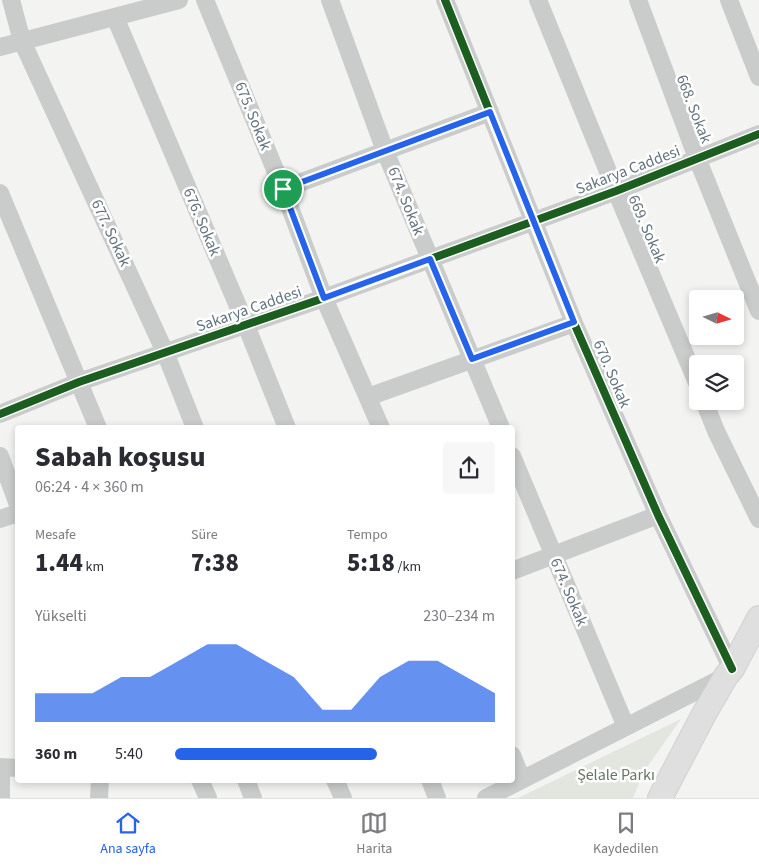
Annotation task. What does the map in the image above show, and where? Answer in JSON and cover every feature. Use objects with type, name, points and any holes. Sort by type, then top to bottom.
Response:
[{"type":"street","name":"677. Sokak","points":[[11,0],[22,41],[165,352],[194,425]]},
{"type":"street","points":[[0,47],[179,0]]},
{"type":"street","name":"675. Sokak","points":[[205,0],[283,189],[324,298],[380,425]]},
{"type":"street","name":"674. Sokak","points":[[330,0],[385,151],[500,425]]},
{"type":"street","name":"670. Sokak","points":[[445,0],[574,322],[729,673]]},
{"type":"street","name":"669. Sokak","points":[[538,0],[689,364]]},
{"type":"street","name":"668. Sokak","points":[[638,0],[697,158],[759,312]]},
{"type":"street","points":[[729,0],[759,77]]},
{"type":"street","name":"676. Sokak","points":[[115,17],[246,325],[286,425]]},
{"type":"street","points":[[283,189],[490,112]]},
{"type":"street","name":"Sakarya Caddesi","points":[[0,414],[79,382],[324,298],[616,191],[759,134]]},
{"type":"street","points":[[0,193],[7,230],[79,382],[97,425]]},
{"type":"street","points":[[368,397],[574,322]]},
{"type":"street","points":[[708,410],[759,519]]},
{"type":"street","name":"674. Sokak","points":[[515,463],[626,727]]},
{"type":"street","points":[[2,467],[15,498]]},
{"type":"street","points":[[0,519],[15,514]]},
{"type":"street","points":[[515,570],[658,515]]},
{"type":"street","points":[[660,798],[704,714],[759,618]]},
{"type":"street","points":[[486,798],[729,673]]},
{"type":"street","points":[[515,763],[522,780]]},
{"type":"street","points":[[1,798],[6,767]]},
{"type":"street","points":[[99,798],[100,783]]},
{"type":"street","points":[[201,783],[208,798]]},
{"type":"street","points":[[247,783],[253,798]]},
{"type":"street","points":[[336,783],[343,798]]},
{"type":"street","points":[[431,783],[437,798]]},
{"type":"green space","name":"Şelale Parkı","points":[[681,719],[643,773],[633,798],[518,798]]},
{"type":"cycle path","points":[[445,0],[574,323],[658,515],[732,669]]},
{"type":"cycle path","points":[[0,414],[79,382],[324,298],[616,191],[759,134]]},
{"type":"route","points":[[490,112],[574,322],[472,359],[430,259],[324,298],[283,189],[490,112]]}]
